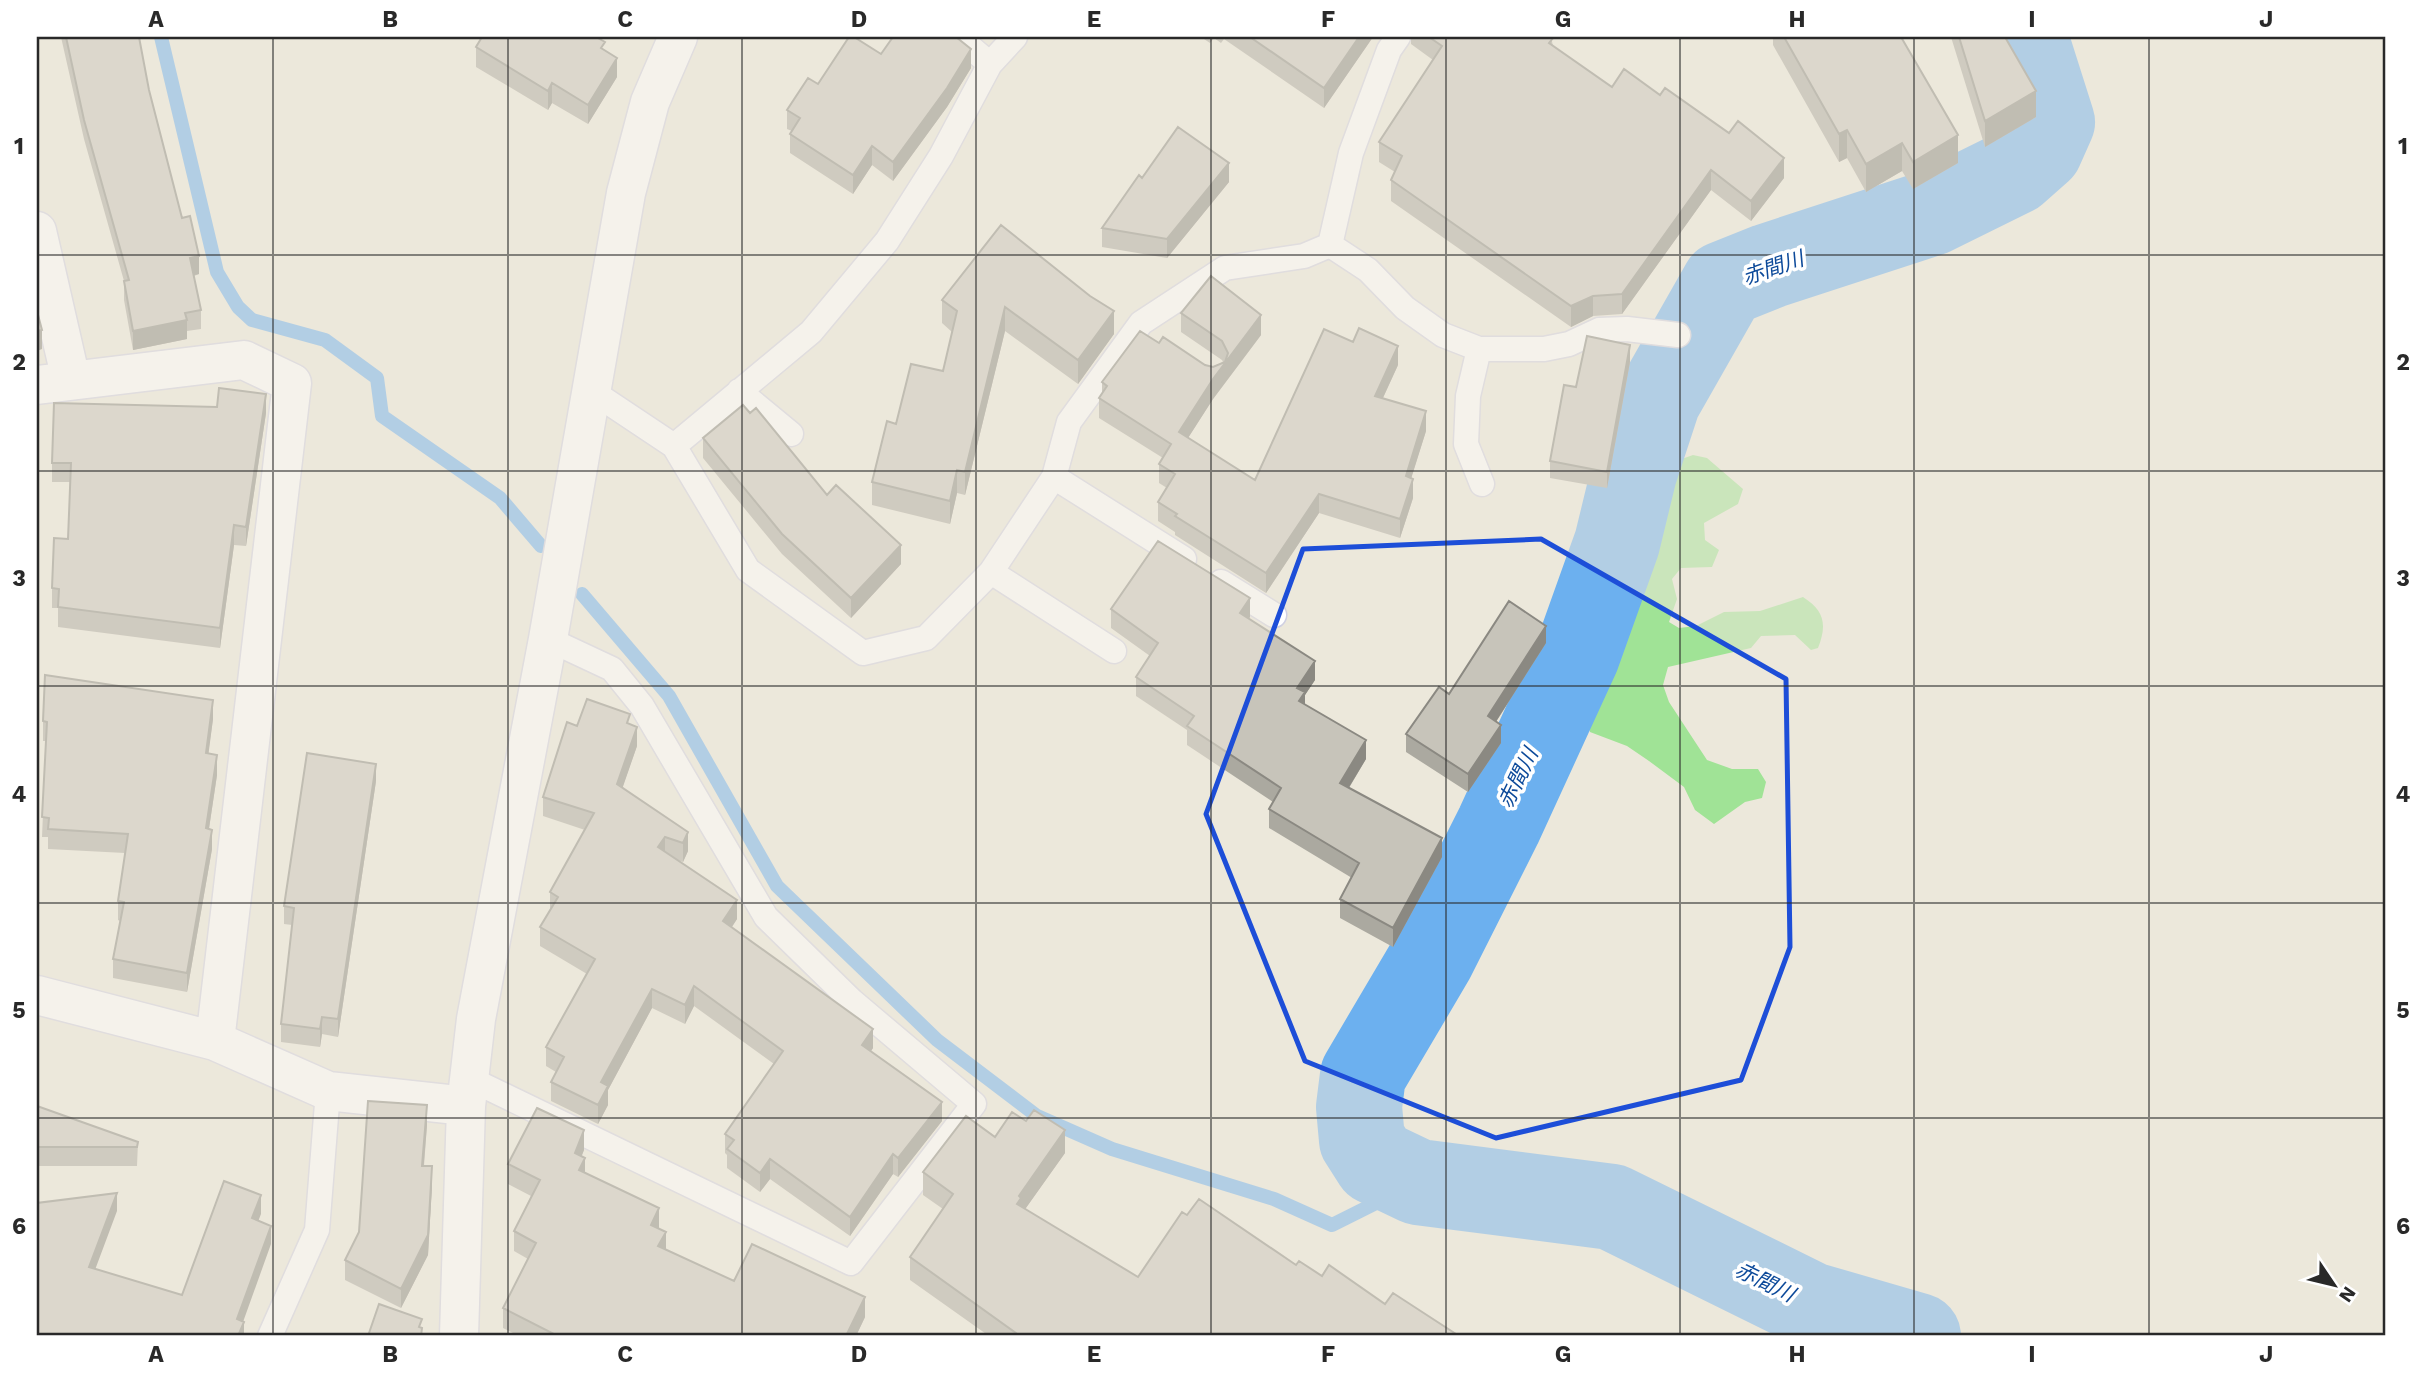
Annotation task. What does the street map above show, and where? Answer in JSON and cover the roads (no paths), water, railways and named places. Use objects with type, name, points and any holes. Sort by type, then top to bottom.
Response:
[{"type":"street","points":[[459,1336],[467,1092],[478,1006],[548,639],[626,194],[650,102],[678,37]]},
{"type":"street","points":[[37,231],[54,382],[244,360],[292,383],[215,1041]]},
{"type":"street","points":[[37,995],[215,1041],[328,1091],[467,1092]]},
{"type":"lane","points":[[958,37],[990,64]]},
{"type":"lane","points":[[674,446],[811,332],[887,241],[941,156],[990,64],[1015,37]]},
{"type":"lane","points":[[1330,245],[1351,153],[1390,50],[1398,37]]},
{"type":"lane","points":[[590,390],[674,446],[748,570],[863,653],[926,638],[991,572],[1054,477],[1069,422],[1141,323],[1225,268],[1304,256],[1330,245]]},
{"type":"lane","points":[[1330,245],[1368,270],[1405,308],[1433,328],[1479,349],[1544,349],[1569,344],[1599,330],[1627,329],[1678,335]]},
{"type":"lane","points":[[1141,323],[1161,337]]},
{"type":"lane","points":[[1479,349],[1468,396],[1466,444],[1482,484]]},
{"type":"lane","points":[[739,391],[791,434]]},
{"type":"lane","points":[[1054,477],[1273,615]]},
{"type":"lane","points":[[991,572],[1114,651]]},
{"type":"lane","points":[[467,1092],[851,1263],[974,1104],[852,1001],[766,918],[642,706],[612,670],[548,639]]},
{"type":"lane","points":[[270,1336],[317,1230],[328,1091]]},
{"type":"waterway","points":[[161,37],[217,272],[238,307],[252,320],[325,340],[377,378],[382,416],[500,498],[541,546]]},
{"type":"waterway","name":"赤間川","points":[[1918,1336],[1811,1305],[1612,1207],[1418,1182],[1376,1162],[1362,1140],[1359,1107],[1363,1075],[1432,958],[1499,825],[1577,655],[1617,543],[1634,473],[1658,400],[1724,284],[1769,266],[1931,213],[2014,172],[2040,149],[2052,122],[2025,37]]},
{"type":"waterway","points":[[582,594],[669,696],[777,886],[937,1040],[1037,1116],[1112,1149],[1274,1199],[1332,1225],[1418,1182]]}]
